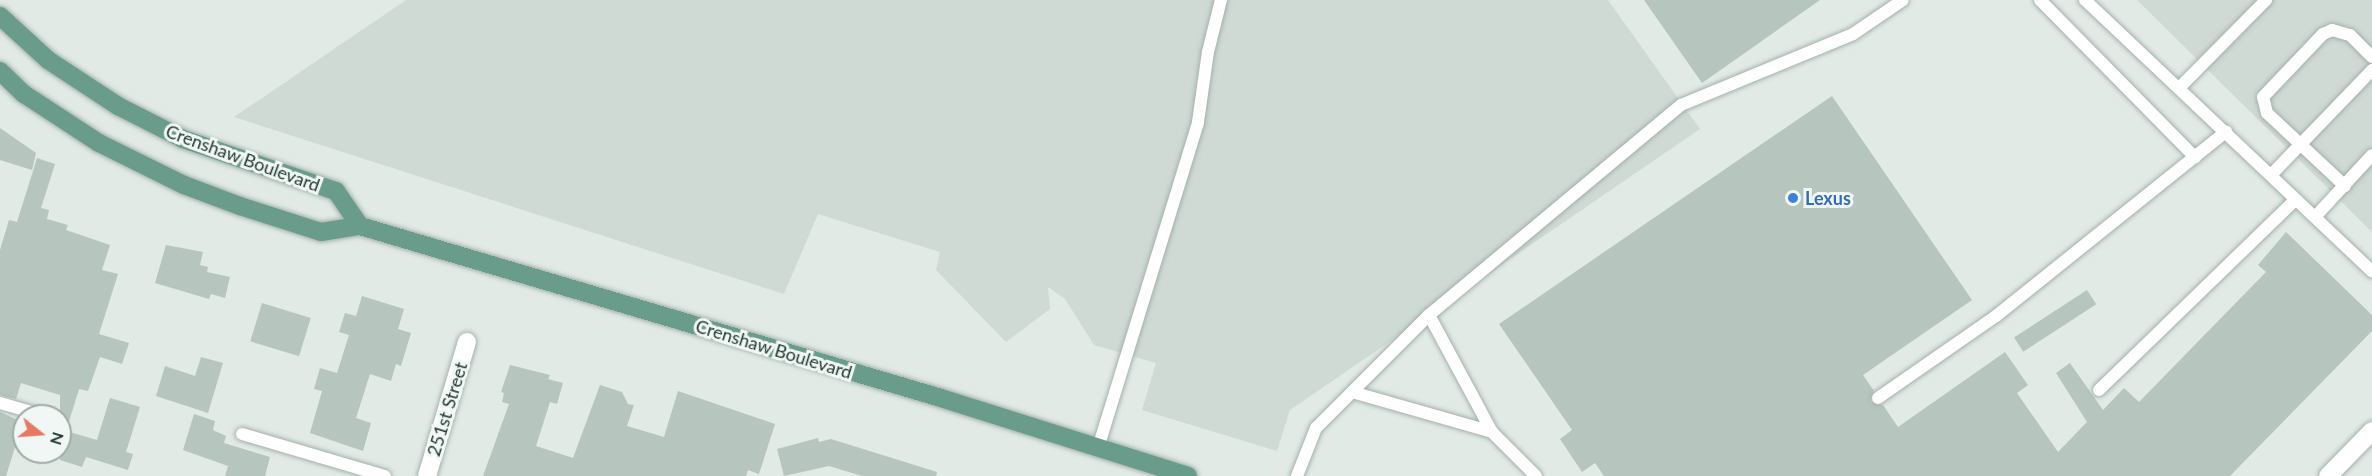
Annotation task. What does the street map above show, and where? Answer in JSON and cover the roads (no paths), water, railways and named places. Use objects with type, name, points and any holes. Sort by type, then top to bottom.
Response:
[{"type":"main road","name":"Crenshaw Boulevard","points":[[0,16],[48,60],[118,106],[183,140],[336,191],[360,226]]},
{"type":"main road","name":"Crenshaw Boulevard","points":[[2,77],[99,143],[184,185],[321,232],[360,226],[1188,476]]},
{"type":"street","name":"251st Street","points":[[427,476],[467,342]]},
{"type":"street","points":[[2328,476],[2372,431]]},
{"type":"lane","points":[[1098,448],[1198,122],[1208,52],[1221,0]]},
{"type":"lane","points":[[1297,476],[1316,428],[1429,315],[1681,105],[1853,34],[1903,0]]},
{"type":"lane","points":[[2040,0],[2195,157]]},
{"type":"lane","points":[[2085,0],[2372,271]]},
{"type":"lane","points":[[2179,88],[2266,0]]},
{"type":"lane","points":[[2345,186],[2267,113],[2263,106],[2266,91],[2323,34],[2332,30],[2350,35],[2372,57]]},
{"type":"lane","points":[[2271,175],[2372,70]]},
{"type":"lane","points":[[1878,398],[1996,316],[2226,132]]},
{"type":"lane","points":[[2315,217],[2372,155]]},
{"type":"lane","points":[[2099,390],[2296,199]]},
{"type":"lane","points":[[1429,315],[1492,432],[1536,476]]},
{"type":"lane","points":[[1352,392],[1492,432]]},
{"type":"lane","points":[[242,435],[385,476]]},
{"type":"place","name":"Lexus","points":[[1793,198]]}]
